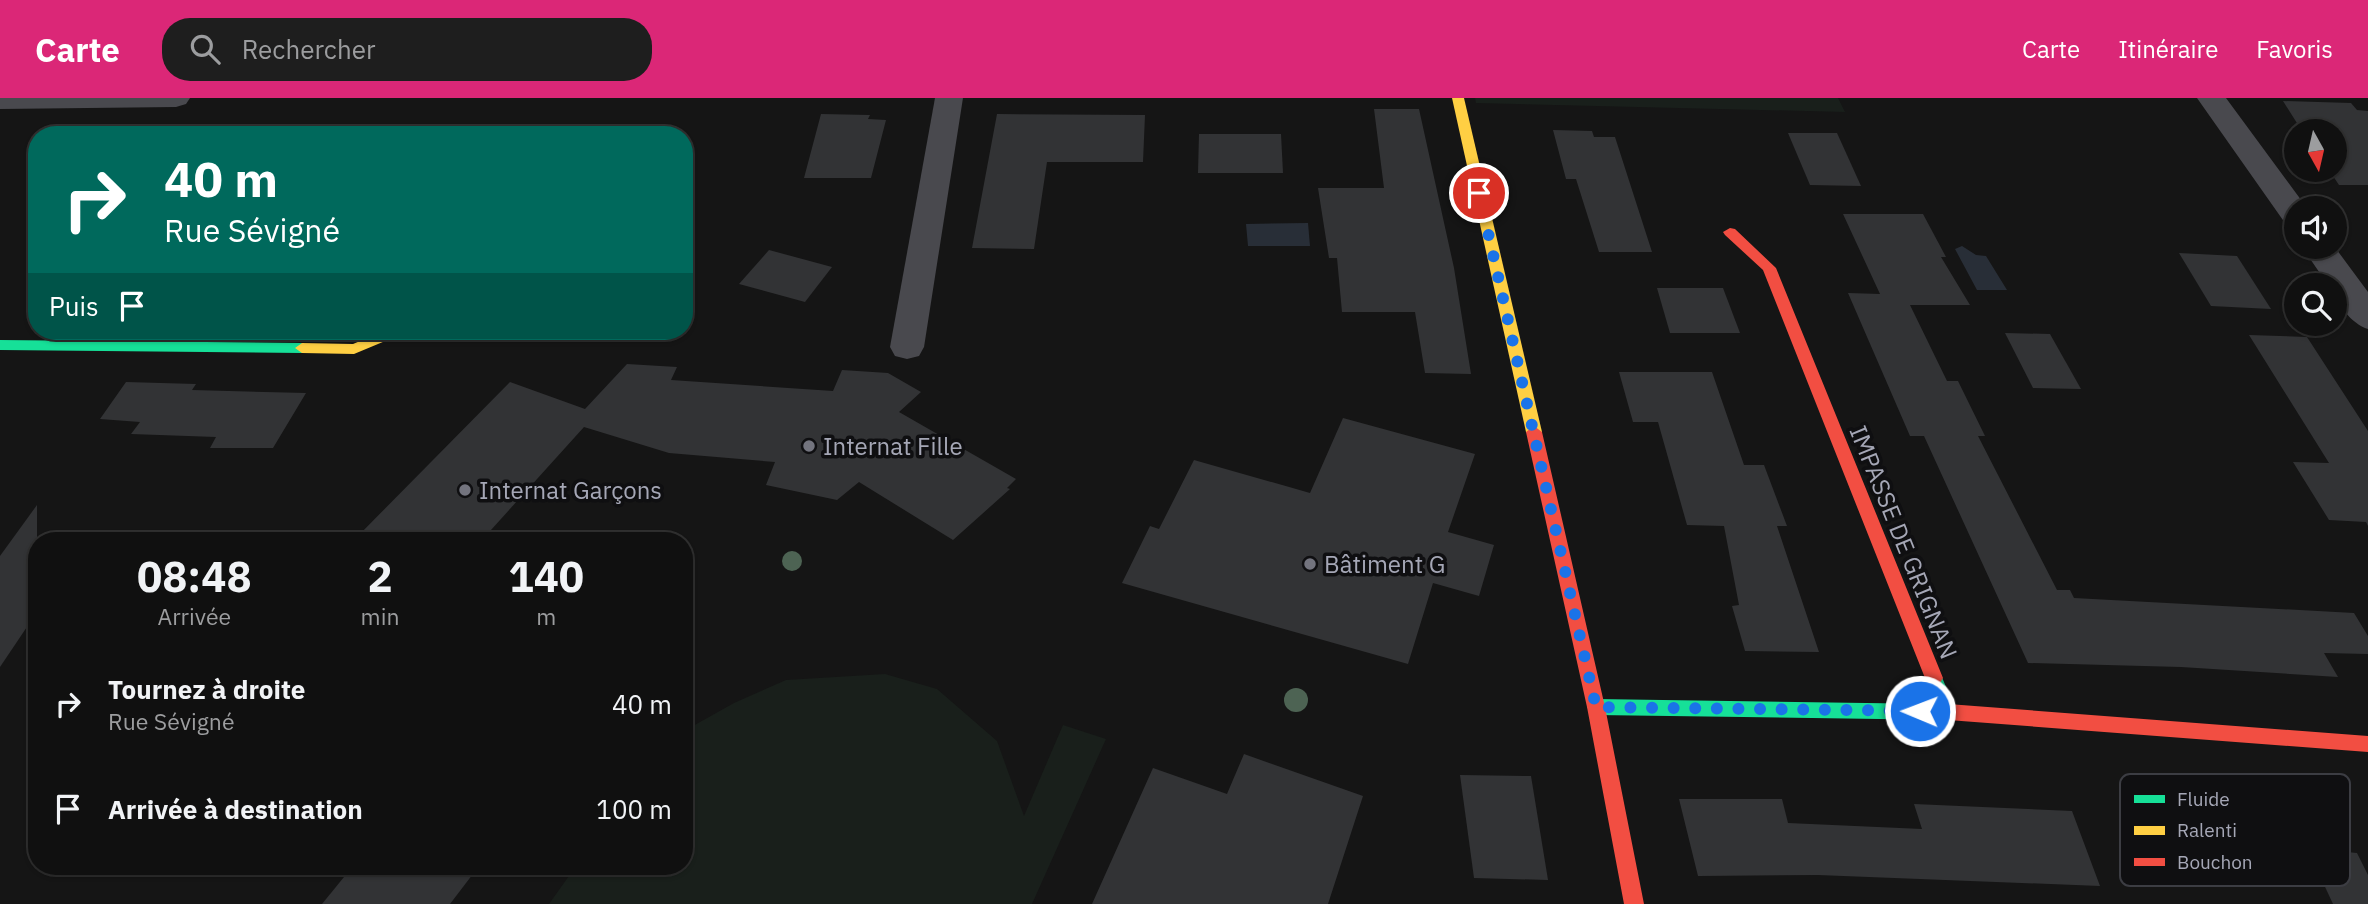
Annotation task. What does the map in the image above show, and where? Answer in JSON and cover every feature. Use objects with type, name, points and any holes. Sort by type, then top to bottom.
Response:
[{"type":"street","points":[[0,100],[176,98]]},
{"type":"street","points":[[906,347],[949,98]]},
{"type":"street","points":[[1458,98],[1596,707],[1634,904]]},
{"type":"street","points":[[2211,98],[2284,199]]},
{"type":"street","name":"IMPASSE DE GRIGNAN","points":[[1730,232],[1769,268],[1948,712]]},
{"type":"street","points":[[2327,259],[2368,317]]},
{"type":"street","points":[[0,345],[354,349],[376,340]]},
{"type":"street","points":[[1596,707],[1948,712],[2368,744]]},
{"type":"shaded area","points":[[1475,98],[1838,98],[1845,112],[1476,103]]},
{"type":"shaded area","points":[[1308,223],[1310,246],[1248,246],[1246,224]]},
{"type":"shaded area","points":[[1962,246],[1976,255],[1986,256],[2007,290],[1977,290],[1955,249]]},
{"type":"shaded area","points":[[885,674],[937,689],[997,741],[1024,816],[1063,725],[1106,739],[1032,904],[549,904],[570,875],[693,875],[693,726],[734,703],[786,680]]},
{"type":"building","points":[[2283,101],[2351,103],[2357,110],[2368,111],[2368,185],[2339,185],[2337,182],[2347,182],[2347,119],[2294,119]]},
{"type":"building","points":[[1374,109],[1419,109],[1454,268],[1471,374],[1425,373],[1415,312],[1342,312],[1337,258],[1329,258],[1318,188],[1384,188]]},
{"type":"building","points":[[821,114],[870,115],[868,119],[886,120],[871,178],[804,178]]},
{"type":"building","points":[[997,114],[1145,115],[1143,162],[1047,162],[1034,249],[972,248]]},
{"type":"building","points":[[1553,130],[1592,131],[1594,137],[1615,137],[1652,252],[1599,252],[1576,179],[1566,179]]},
{"type":"building","points":[[1788,133],[1837,133],[1861,186],[1810,185]]},
{"type":"building","points":[[1199,134],[1281,134],[1283,173],[1198,173]]},
{"type":"building","points":[[1843,214],[1923,214],[1946,257],[1941,257],[1970,305],[1910,305],[1947,381],[1958,381],[1985,436],[1978,436],[2057,590],[2070,590],[2074,598],[2354,613],[2368,636],[2368,654],[2324,653],[2338,677],[2181,667],[2028,663],[1924,436],[1910,436],[1848,293],[1880,294]]},
{"type":"building","points":[[769,250],[832,267],[805,302],[739,284]]},
{"type":"building","points":[[2179,253],[2237,256],[2271,309],[2211,306]]},
{"type":"building","points":[[1657,288],[1723,288],[1740,333],[1670,333]]},
{"type":"building","points":[[2005,333],[2050,334],[2081,389],[2033,388]]},
{"type":"building","points":[[2249,335],[2307,337],[2368,431],[2368,526],[2366,522],[2329,520],[2293,462],[2329,463]]},
{"type":"building","name":"Internat Fille","points":[[627,364],[677,367],[671,380],[833,391],[842,370],[888,373],[921,392],[899,412],[1016,479],[1007,488],[1010,489],[953,540],[859,482],[837,500],[766,485],[775,462],[669,453],[584,427],[489,532],[362,532],[510,382],[585,409]]},
{"type":"building","points":[[1619,372],[1712,372],[1744,465],[1764,465],[1787,526],[1777,526],[1819,652],[1745,651],[1732,606],[1739,605],[1724,526],[1687,525],[1658,422],[1633,422]]},
{"type":"building","points":[[126,382],[196,384],[192,390],[306,393],[273,448],[210,448],[216,437],[131,434],[140,422],[100,419]]},
{"type":"building","name":"Bâtiment G","points":[[1343,418],[1475,454],[1448,532],[1494,545],[1479,596],[1433,583],[1408,664],[1122,583],[1150,526],[1159,529],[1194,460],[1310,493]]},
{"type":"building","points":[[37,505],[37,532],[28,532],[28,625],[0,667],[0,556]]},
{"type":"building","points":[[1244,754],[1363,796],[1328,904],[1092,904],[1153,768],[1227,794]]},
{"type":"building","points":[[1460,775],[1531,776],[1548,880],[1474,878]]},
{"type":"building","points":[[1679,799],[1782,799],[1788,823],[1922,829],[1914,804],[2072,811],[2100,886],[1818,875],[1698,876]]},
{"type":"building","points":[[2350,852],[2357,853],[2368,875],[2368,904],[2333,904],[2325,886],[2350,886]]},
{"type":"building","points":[[346,875],[472,875],[450,904],[322,904]]},
{"type":"traffic: fast","points":[[0,345],[302,348]]},
{"type":"traffic: fast","points":[[1596,707],[1948,712],[1934,678]]},
{"type":"traffic: slow","points":[[1458,98],[1534,432]]},
{"type":"traffic: slow","points":[[302,348],[354,349],[376,340]]},
{"type":"traffic: jam","points":[[1730,232],[1769,268],[1934,678]]},
{"type":"traffic: jam","points":[[1534,432],[1596,707],[1634,904]]},
{"type":"traffic: jam","points":[[1948,712],[2368,744]]},
{"type":"place","name":"Internat Fille","points":[[809,446]]},
{"type":"place","name":"Internat Garçons","points":[[465,490]]},
{"type":"place","name":"Bâtiment G","points":[[1310,564]]},
{"type":"route","points":[[1479,193],[1596,707],[1920,711]]}]
